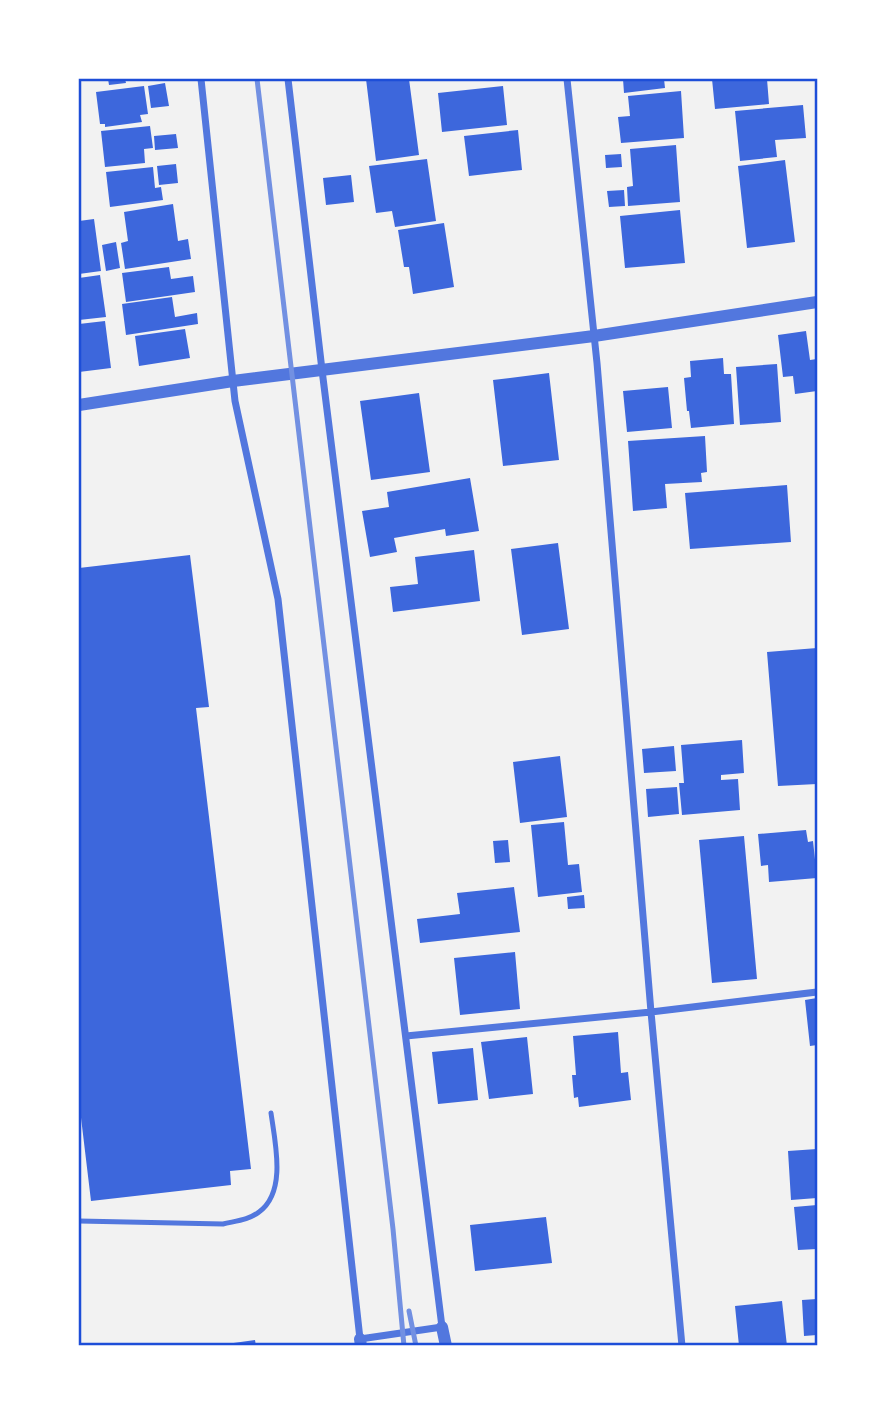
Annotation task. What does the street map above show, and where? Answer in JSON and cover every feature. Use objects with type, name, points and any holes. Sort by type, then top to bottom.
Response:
[{"type":"street","points":[[201,79],[235,401],[278,600],[361,1343],[442,1327]]},
{"type":"street","points":[[288,79],[322,370],[446,1346]]},
{"type":"street","points":[[567,79],[594,336],[682,1346]]},
{"type":"street","points":[[79,405],[233,381],[594,336],[817,302]]},
{"type":"street","points":[[406,1036],[651,1012],[817,992]]},
{"type":"lane","points":[[79,1221],[223,1224],[246,1219],[261,1211],[276,1186],[277,1164],[271,1113]]},
{"type":"building","points":[[108,79],[125,79],[126,83],[109,85]]},
{"type":"building","points":[[366,79],[409,79],[419,155],[376,161]]},
{"type":"building","points":[[623,79],[664,79],[665,88],[624,93]]},
{"type":"building","points":[[712,79],[767,79],[769,104],[715,109]]},
{"type":"building","points":[[165,83],[169,106],[151,108],[148,86]]},
{"type":"building","points":[[144,86],[148,114],[140,115],[142,122],[105,127],[105,124],[100,124],[96,92]]},
{"type":"building","points":[[503,86],[507,125],[442,132],[438,93]]},
{"type":"building","points":[[681,91],[684,138],[621,143],[618,117],[630,116],[628,96]]},
{"type":"building","points":[[803,105],[806,138],[775,140],[777,157],[740,161],[735,111]]},
{"type":"building","points":[[150,126],[153,148],[144,149],[145,163],[105,167],[101,131]]},
{"type":"building","points":[[518,130],[522,170],[469,176],[464,136]]},
{"type":"building","points":[[176,134],[178,148],[155,150],[154,136]]},
{"type":"building","points":[[676,145],[680,202],[628,206],[627,187],[633,186],[630,149]]},
{"type":"building","points":[[621,154],[622,167],[606,168],[605,155]]},
{"type":"building","points":[[427,159],[436,221],[395,227],[392,211],[376,213],[369,166]]},
{"type":"building","points":[[785,160],[795,242],[747,248],[738,166]]},
{"type":"building","points":[[176,164],[178,183],[159,185],[157,166]]},
{"type":"building","points":[[153,167],[155,188],[161,187],[163,200],[110,207],[106,172]]},
{"type":"building","points":[[351,175],[354,202],[326,205],[323,178]]},
{"type":"building","points":[[624,190],[625,206],[609,207],[607,191]]},
{"type":"building","points":[[173,204],[178,241],[188,239],[191,259],[125,269],[121,243],[128,241],[124,212]]},
{"type":"building","points":[[680,210],[685,263],[625,268],[620,216]]},
{"type":"building","points":[[94,219],[101,271],[79,274],[79,221]]},
{"type":"building","points":[[444,223],[454,287],[413,294],[409,267],[404,267],[398,230]]},
{"type":"building","points":[[116,242],[120,268],[106,271],[102,245]]},
{"type":"building","points":[[169,267],[171,279],[193,276],[195,292],[126,302],[122,273]]},
{"type":"building","points":[[100,275],[106,317],[79,320],[79,278]]},
{"type":"building","points":[[172,297],[175,317],[197,313],[198,324],[126,335],[122,304]]},
{"type":"building","points":[[105,321],[111,368],[79,372],[79,324]]},
{"type":"building","points":[[185,329],[190,358],[139,366],[135,336]]},
{"type":"building","points":[[806,331],[810,360],[817,359],[817,391],[795,394],[793,376],[783,377],[778,335]]},
{"type":"building","points":[[723,358],[724,374],[731,374],[734,424],[691,428],[684,378],[691,377],[690,361]]},
{"type":"building","points":[[777,364],[781,422],[740,425],[736,367]]},
{"type":"building","points":[[549,373],[559,460],[503,466],[493,380]]},
{"type":"building","points":[[668,387],[672,428],[627,432],[623,391]]},
{"type":"building","points":[[419,393],[430,472],[371,480],[360,401]]},
{"type":"building","points":[[705,436],[707,472],[701,473],[702,482],[665,484],[667,508],[633,511],[628,441]]},
{"type":"building","points":[[470,478],[479,531],[446,536],[445,529],[394,538],[397,552],[370,557],[362,511],[389,507],[387,492]]},
{"type":"building","points":[[787,485],[791,542],[690,549],[685,493]]},
{"type":"building","points":[[558,543],[569,629],[522,635],[511,549]]},
{"type":"building","points":[[474,550],[480,601],[393,612],[390,587],[418,584],[415,557]]},
{"type":"building","points":[[190,555],[209,707],[196,708],[251,1169],[230,1171],[231,1185],[91,1201],[79,1101],[79,568]]},
{"type":"building","points":[[817,648],[817,784],[778,786],[767,652]]},
{"type":"building","points":[[742,740],[744,773],[721,775],[721,780],[738,779],[740,810],[682,815],[679,783],[684,783],[681,745]]},
{"type":"building","points":[[674,746],[676,771],[644,773],[642,749]]},
{"type":"building","points":[[560,756],[567,817],[520,823],[513,762]]},
{"type":"building","points":[[677,787],[679,814],[648,817],[646,789]]},
{"type":"building","points":[[564,822],[568,865],[579,864],[582,892],[538,897],[531,825]]},
{"type":"building","points":[[806,830],[808,842],[813,841],[817,878],[769,882],[768,865],[761,866],[758,834]]},
{"type":"building","points":[[744,836],[757,979],[712,983],[699,840]]},
{"type":"building","points":[[508,840],[510,862],[495,863],[493,841]]},
{"type":"building","points":[[514,887],[520,932],[420,943],[417,919],[460,914],[457,893]]},
{"type":"building","points":[[584,895],[585,908],[568,909],[567,897]]},
{"type":"building","points":[[515,952],[520,1009],[460,1015],[454,958]]},
{"type":"building","points":[[817,998],[817,1045],[810,1046],[805,1000]]},
{"type":"building","points":[[618,1032],[621,1073],[628,1072],[631,1100],[579,1107],[578,1097],[574,1098],[572,1075],[576,1075],[573,1036]]},
{"type":"building","points":[[527,1037],[533,1094],[489,1099],[481,1042]]},
{"type":"building","points":[[473,1048],[478,1100],[438,1104],[432,1052]]},
{"type":"building","points":[[817,1149],[817,1198],[791,1200],[788,1151]]},
{"type":"building","points":[[817,1205],[817,1249],[798,1250],[794,1207]]},
{"type":"building","points":[[546,1217],[552,1263],[475,1271],[470,1225]]},
{"type":"building","points":[[817,1299],[817,1335],[804,1336],[802,1300]]},
{"type":"building","points":[[782,1301],[787,1346],[739,1346],[735,1306]]},
{"type":"building","points":[[255,1340],[256,1346],[219,1346],[219,1345]]},
{"type":"railway","points":[[257,79],[393,1229],[404,1346]]},
{"type":"railway","points":[[409,1311],[416,1346]]}]
